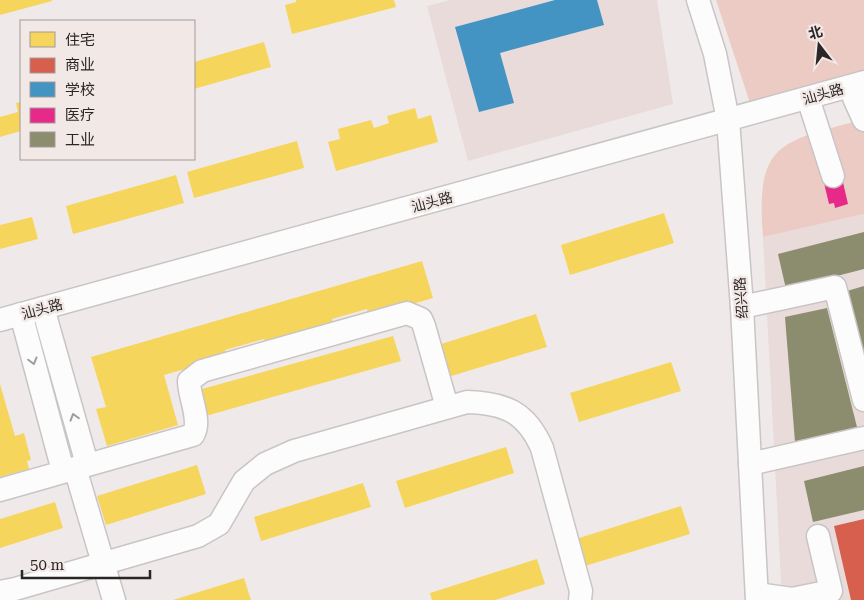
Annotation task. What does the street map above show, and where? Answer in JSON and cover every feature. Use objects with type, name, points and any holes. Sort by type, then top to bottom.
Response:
[{"type":"street","name":"绍兴路","points":[[698,0],[715,54],[728,126],[742,307],[757,597]]},
{"type":"street","name":"汕头路","points":[[0,333],[15,320],[45,314],[728,126],[861,92]]},
{"type":"street","points":[[861,92],[864,120]]},
{"type":"street","points":[[810,104],[833,176]]},
{"type":"street","points":[[742,307],[835,287],[864,400]]},
{"type":"street","points":[[0,490],[193,435],[197,429],[189,381],[202,372],[407,313],[421,320],[424,326],[446,407]]},
{"type":"street","points":[[45,314],[75,468],[114,600]]},
{"type":"street","points":[[15,320],[75,468]]},
{"type":"street","points":[[0,592],[15,590],[210,530],[219,524],[244,481],[254,471],[294,451],[446,407],[467,402],[485,402],[512,411],[532,427],[542,448],[581,591],[580,600]]},
{"type":"street","points":[[750,464],[864,438]]},
{"type":"street","points":[[757,597],[792,598],[831,591],[818,536]]},
{"type":"shaded area","points":[[450,0],[657,0],[673,104],[468,161],[427,6]]},
{"type":"shaded area","points":[[716,0],[864,0],[864,70],[750,103]]},
{"type":"shaded area","points":[[864,119],[864,214],[763,237],[762,205],[764,181],[770,163],[780,150],[812,133]]},
{"type":"shaded area","points":[[864,214],[864,600],[782,600],[763,237]]},
{"type":"building: 住宅","points":[[0,0],[52,0],[52,1],[0,15]]},
{"type":"building: 住宅","points":[[296,0],[394,0],[396,7],[292,34],[285,5],[296,2]]},
{"type":"building: 住宅","points":[[264,42],[271,67],[195,89],[195,62]]},
{"type":"building: 住宅","points":[[20,102],[20,131],[0,137],[0,117],[18,112],[16,103]]},
{"type":"building: 住宅","points":[[415,108],[418,119],[431,115],[438,142],[336,171],[328,142],[340,139],[338,129],[371,120],[374,128],[389,123],[387,116]]},
{"type":"building: 住宅","points":[[297,141],[304,168],[194,198],[187,172]]},
{"type":"building: 住宅","points":[[176,175],[184,203],[73,234],[66,206]]},
{"type":"building: 住宅","points":[[664,213],[674,243],[570,275],[561,245]]},
{"type":"building: 住宅","points":[[32,217],[38,239],[0,249],[0,225]]},
{"type":"building: 住宅","points":[[422,261],[433,298],[369,317],[367,309],[332,319],[334,325],[266,345],[264,339],[225,350],[227,357],[164,375],[178,425],[107,446],[96,409],[106,407],[91,357]]},
{"type":"building: 住宅","points":[[536,314],[547,347],[448,377],[438,345]]},
{"type":"building: 住宅","points":[[393,336],[401,361],[202,417],[195,391]]},
{"type":"building: 住宅","points":[[671,362],[681,391],[579,422],[570,393]]},
{"type":"building: 住宅","points":[[0,384],[15,436],[24,433],[31,460],[27,461],[29,469],[0,477]]},
{"type":"building: 住宅","points":[[506,447],[514,473],[405,508],[396,481]]},
{"type":"building: 住宅","points":[[197,465],[206,494],[106,525],[97,496]]},
{"type":"building: 住宅","points":[[363,483],[371,507],[261,541],[254,517]]},
{"type":"building: 住宅","points":[[55,502],[63,528],[0,548],[0,519]]},
{"type":"building: 住宅","points":[[681,506],[690,534],[585,566],[576,539]]},
{"type":"building: 住宅","points":[[537,559],[545,584],[495,600],[432,600],[430,593]]},
{"type":"building: 住宅","points":[[244,578],[251,600],[173,600]]},
{"type":"building: 商业","points":[[864,519],[864,600],[851,600],[834,526]]},
{"type":"building: 学校","points":[[555,0],[597,0],[604,25],[500,53],[514,103],[479,112],[455,27]]},
{"type":"building: 医疗","points":[[842,178],[848,204],[835,208],[834,203],[829,204],[824,183]]},
{"type":"building: 工业","points":[[864,232],[864,269],[786,289],[778,254]]},
{"type":"building: 工业","points":[[864,286],[864,353],[863,353],[847,291]]},
{"type":"building: 工业","points":[[827,308],[857,427],[795,442],[785,317]]},
{"type":"building: 工业","points":[[864,466],[864,510],[813,522],[804,481]]}]
